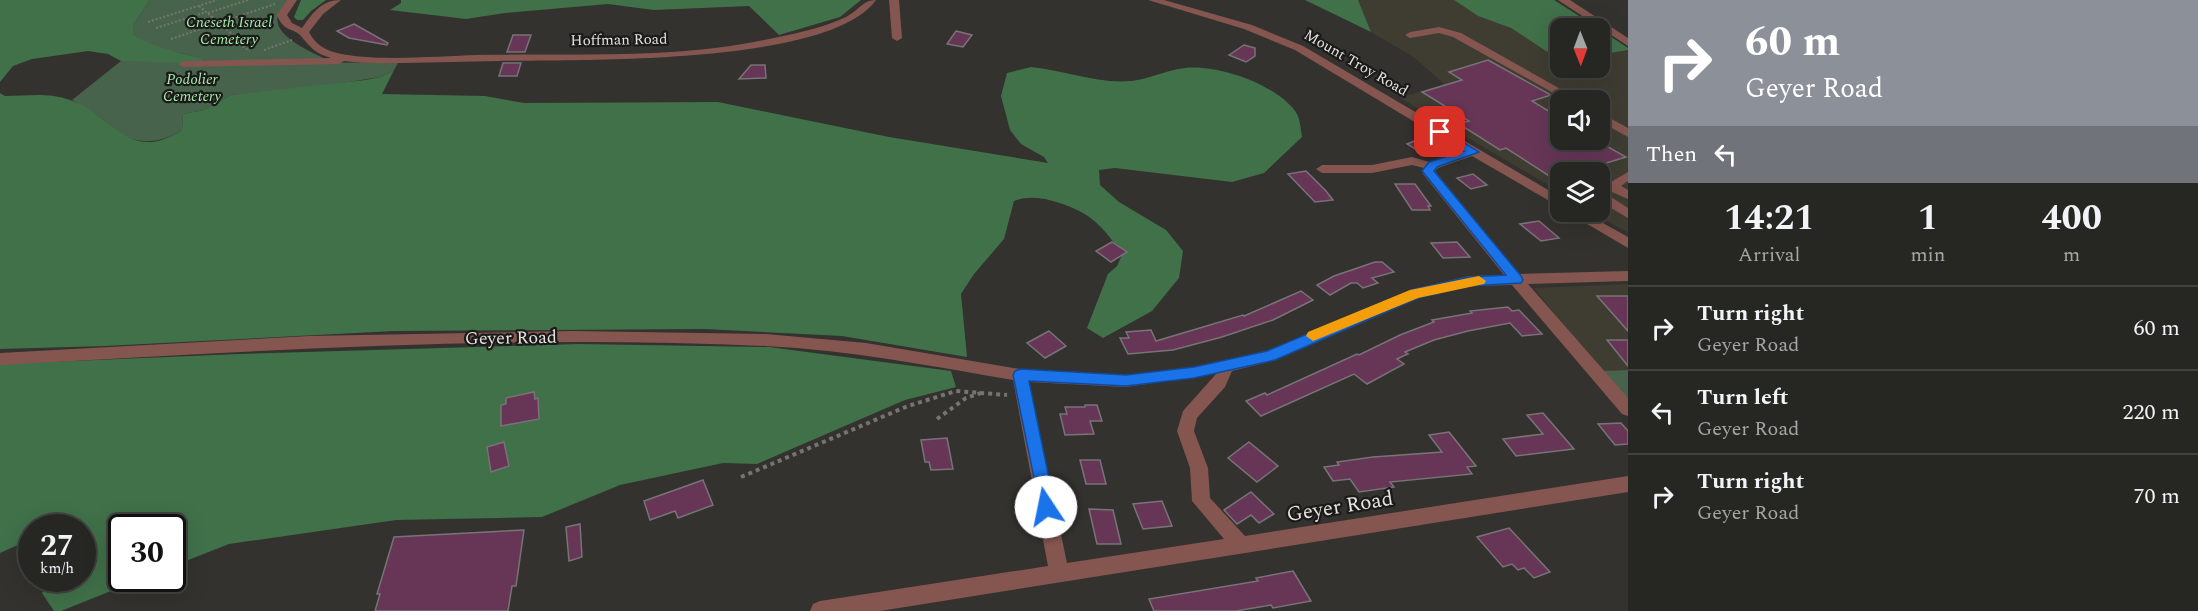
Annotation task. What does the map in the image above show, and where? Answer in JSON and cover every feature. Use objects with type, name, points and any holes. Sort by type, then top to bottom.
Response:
[{"type":"street","points":[[304,34],[319,12],[336,0]]},
{"type":"street","name":"Hoffman Road","points":[[184,63],[324,62],[354,59],[723,51],[801,36],[844,22],[860,13],[871,0]]},
{"type":"street","points":[[894,0],[897,38]]},
{"type":"street","name":"Mount Troy Road","points":[[1153,0],[1248,27],[1299,48],[1550,197]]},
{"type":"street","points":[[1563,0],[1628,43]]},
{"type":"street","name":"Hoffman Road","points":[[287,1],[282,15],[284,22],[292,29],[304,34],[314,47],[323,52],[354,59]]},
{"type":"street","points":[[1410,35],[1439,30],[1457,34],[1556,90]]},
{"type":"street","points":[[1610,122],[1628,133]]},
{"type":"street","points":[[1322,169],[1372,169],[1412,161],[1431,166],[1473,152]]},
{"type":"street","points":[[1431,166],[1428,171],[1432,177],[1516,280],[1628,409]]},
{"type":"street","points":[[1610,190],[1616,182],[1628,176]]},
{"type":"street","points":[[1613,188],[1628,195]]},
{"type":"street","points":[[1610,202],[1628,213]]},
{"type":"street","points":[[1591,222],[1628,243]]},
{"type":"street","name":"Geyer Road","points":[[0,359],[309,342],[608,337],[766,340],[855,348],[1020,375],[1126,381],[1194,373],[1270,356],[1415,294],[1469,281],[1628,276]]},
{"type":"street","points":[[1225,366],[1225,376],[1217,388],[1192,408],[1186,426],[1187,444],[1199,466],[1201,501],[1242,545]]},
{"type":"street","points":[[1020,375],[1059,573]]},
{"type":"street","name":"Geyer Road","points":[[820,611],[1628,484]]},
{"type":"path","points":[[148,22],[217,0]]},
{"type":"path","points":[[156,28],[248,0]]},
{"type":"path","points":[[171,39],[287,1]]},
{"type":"path","points":[[199,6],[238,39],[236,42],[255,53],[304,34]]},
{"type":"path","points":[[741,477],[908,405],[956,391],[1025,398]]},
{"type":"path","points":[[937,419],[966,398],[983,392]]},
{"type":"shaded area","points":[[1358,0],[1454,0],[1478,16],[1511,28],[1550,53],[1550,78],[1610,78],[1610,53],[1628,50],[1628,233],[1609,222],[1610,162],[1550,162],[1550,186],[1400,98],[1444,84],[1415,58],[1371,32]]},
{"type":"shaded area","points":[[1628,284],[1628,370],[1600,371],[1534,288]]},
{"type":"green space","points":[[0,0],[150,0],[133,25],[133,34],[158,46],[202,59],[182,63],[121,61],[108,54],[88,51],[32,59],[13,66],[0,82]]},
{"type":"green space","name":"Cneseth Israel Cemetery","points":[[150,0],[289,0],[278,16],[281,30],[303,48],[325,59],[201,61],[155,46],[133,34],[133,25]]},
{"type":"green space","points":[[301,0],[326,0],[303,20],[297,20],[294,17]]},
{"type":"green space","points":[[401,0],[861,0],[840,17],[779,35],[749,6],[654,10],[608,4],[505,13],[466,19],[390,10],[401,3]]},
{"type":"green space","points":[[1305,0],[1358,0],[1371,32]]},
{"type":"green space","points":[[1454,0],[1554,0],[1582,18],[1550,18],[1550,53],[1511,28],[1478,16]]},
{"type":"green space","points":[[1610,36],[1628,48],[1628,50],[1610,53]]},
{"type":"green space","name":"Podolier Cemetery","points":[[121,61],[398,63],[394,70],[381,77],[308,88],[231,95],[204,110],[183,114],[182,130],[174,135],[157,140],[140,141],[123,135],[98,115],[72,100]]},
{"type":"green space","points":[[1031,67],[1093,79],[1118,81],[1138,80],[1185,68],[1214,69],[1247,79],[1277,94],[1297,114],[1299,119],[1302,137],[1264,173],[1232,182],[1115,168],[1099,170],[1100,185],[1119,202],[1166,230],[1183,251],[1179,278],[1152,311],[1103,338],[1087,328],[1108,274],[1117,266],[1122,255],[1095,221],[1083,213],[1059,202],[1031,198],[1014,201],[1004,239],[974,274],[961,294],[967,357],[842,336],[705,329],[394,331],[0,349],[0,93],[5,96],[46,95],[70,100],[85,107],[134,140],[148,142],[163,139],[182,130],[183,114],[204,110],[231,95],[365,80],[381,77],[394,70],[382,94],[485,96],[524,103],[718,102],[889,137],[1048,163],[1044,157],[1021,144],[1010,130],[1001,96],[1007,73]]},
{"type":"green space","points":[[579,344],[769,347],[951,371],[956,387],[905,400],[757,464],[723,463],[620,485],[542,517],[396,520],[229,544],[186,561],[186,514],[108,514],[108,592],[61,611],[54,611],[43,592],[96,592],[96,514],[18,514],[18,545],[0,553],[0,364]]},
{"type":"green space","points":[[1628,370],[1628,404],[1600,371]]},
{"type":"building","points":[[354,24],[388,43],[387,45],[349,38],[337,31]]},
{"type":"building","points":[[956,31],[972,35],[963,47],[947,44]]},
{"type":"building","points":[[513,35],[531,35],[525,52],[507,52]]},
{"type":"building","points":[[1244,45],[1255,48],[1255,56],[1246,62],[1229,55]]},
{"type":"building","points":[[1488,60],[1550,94],[1532,101],[1550,112],[1550,150],[1610,150],[1610,148],[1626,157],[1610,162],[1550,162],[1550,177],[1506,148],[1500,150],[1459,124],[1469,121],[1422,92],[1462,80],[1449,72]]},
{"type":"building","points":[[503,63],[521,63],[517,76],[499,76]]},
{"type":"building","points":[[751,65],[765,65],[766,78],[739,79]]},
{"type":"building","points":[[1429,135],[1444,144],[1422,153],[1407,144]]},
{"type":"building","points":[[1306,171],[1333,200],[1315,202],[1288,174]]},
{"type":"building","points":[[1473,174],[1487,185],[1471,189],[1457,178]]},
{"type":"building","points":[[1395,184],[1415,184],[1431,206],[1428,206],[1430,210],[1412,210]]},
{"type":"building","points":[[1539,221],[1559,238],[1541,241],[1520,224]]},
{"type":"building","points":[[1112,242],[1127,252],[1111,262],[1096,251]]},
{"type":"building","points":[[1457,242],[1470,257],[1443,258],[1431,243]]},
{"type":"building","points":[[1375,262],[1382,262],[1394,272],[1372,278],[1378,283],[1363,288],[1357,283],[1351,283],[1330,295],[1317,285],[1334,276]]},
{"type":"building","points":[[1301,291],[1313,300],[1273,320],[1173,350],[1128,354],[1120,338],[1129,338],[1126,332],[1151,330],[1156,341],[1244,316]]},
{"type":"building","points":[[1597,296],[1628,296],[1628,331]]},
{"type":"building","points":[[1508,307],[1512,311],[1519,310],[1542,334],[1522,336],[1510,323],[1468,331],[1434,340],[1405,352],[1408,354],[1397,359],[1404,364],[1367,384],[1354,374],[1261,416],[1246,401],[1265,393],[1267,395],[1359,355],[1434,322],[1432,320],[1472,313],[1470,311]]},
{"type":"building","points":[[1049,331],[1066,346],[1045,358],[1027,343]]},
{"type":"building","points":[[1607,340],[1628,340],[1628,366]]},
{"type":"building","points":[[534,392],[535,399],[538,398],[539,419],[501,426],[501,405],[506,404],[506,398]]},
{"type":"building","points":[[1085,405],[1097,405],[1102,421],[1090,421],[1094,434],[1065,435],[1060,414],[1067,414],[1065,407],[1085,407]]},
{"type":"building","points":[[1543,413],[1574,449],[1516,456],[1503,439],[1543,434],[1527,415]]},
{"type":"building","points":[[1621,423],[1628,431],[1628,444],[1615,445],[1598,424]]},
{"type":"building","points":[[1449,432],[1476,466],[1467,467],[1472,474],[1390,482],[1394,487],[1359,492],[1350,479],[1333,481],[1324,467],[1339,465],[1337,462],[1373,457],[1442,452],[1429,435]]},
{"type":"building","points":[[947,438],[953,469],[931,470],[929,462],[925,462],[921,440]]},
{"type":"building","points":[[504,442],[509,466],[491,472],[487,447]]},
{"type":"building","points":[[1249,442],[1278,466],[1257,482],[1228,458]]},
{"type":"building","points":[[1080,460],[1100,460],[1106,484],[1086,484]]},
{"type":"building","points":[[703,480],[713,505],[678,518],[675,511],[650,520],[644,501]]},
{"type":"building","points":[[1251,492],[1274,514],[1259,523],[1251,515],[1237,524],[1224,510]]},
{"type":"building","points":[[1162,501],[1172,526],[1143,529],[1133,504]]},
{"type":"building","points":[[1089,509],[1113,510],[1121,544],[1097,544]]},
{"type":"building","points":[[580,524],[582,557],[569,561],[566,527]]},
{"type":"building","points":[[1509,528],[1550,572],[1534,578],[1524,568],[1518,570],[1512,564],[1503,567],[1477,537]]},
{"type":"building","points":[[524,530],[516,586],[512,586],[508,611],[375,611],[380,594],[377,594],[394,537]]},
{"type":"building","points":[[1293,571],[1311,601],[1273,608],[1271,605],[1236,611],[1154,611],[1149,599],[1258,581],[1256,578]]},
{"type":"slow traffic","points":[[1313,336],[1415,294],[1469,281],[1479,281]]},
{"type":"route","points":[[1046,507],[1020,375],[1126,381],[1194,373],[1270,356],[1346,321],[1415,294],[1469,281],[1516,280],[1428,171],[1433,165],[1473,152],[1440,132]]}]
